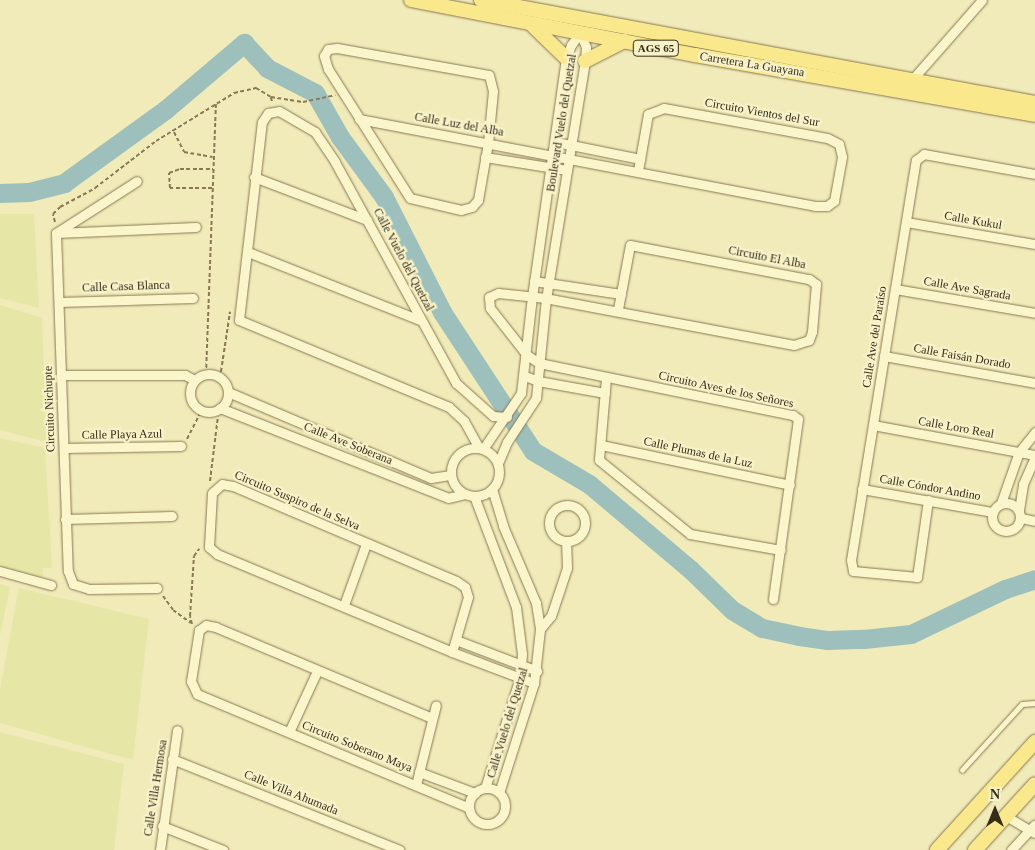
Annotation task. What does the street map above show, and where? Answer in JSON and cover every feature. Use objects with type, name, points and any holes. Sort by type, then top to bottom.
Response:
[{"type":"main road","name":"Carretera La Guayana","points":[[411,0],[624,41],[1035,103]]},
{"type":"main road","name":"Carretera La Guayana","points":[[481,0],[707,40],[1035,115]]},
{"type":"main road","points":[[481,0],[494,8],[575,26],[580,33],[589,27],[692,42],[707,40]]},
{"type":"main road","points":[[529,23],[566,58]]},
{"type":"main road","points":[[585,62],[624,41]]},
{"type":"main road","points":[[937,850],[1035,742]]},
{"type":"main road","points":[[975,850],[1035,784]]},
{"type":"street","points":[[907,85],[982,0]]},
{"type":"street","name":"Boulevard Vuelo del Quetzal","points":[[481,448],[519,400],[527,355],[534,281],[556,142],[566,58],[571,45],[580,33],[586,47],[585,62],[570,145],[550,284],[546,298],[538,382],[533,404],[507,442],[498,463]]},
{"type":"street","points":[[328,49],[489,75],[493,91],[488,143],[478,200],[472,207],[461,210],[410,198],[358,119],[344,93],[328,69],[324,56],[328,49]]},
{"type":"street","points":[[566,58],[585,62]]},
{"type":"street","name":"Circuito Vientos del Sur","points":[[569,158],[638,171],[826,206],[834,201],[842,157],[838,144],[827,138],[664,108],[648,114],[638,171]]},
{"type":"street","points":[[278,111],[268,113],[262,122],[254,177],[248,252],[238,310],[239,320],[251,327],[449,407],[464,421],[481,448],[498,463],[498,480],[492,489],[470,495],[454,483],[451,475],[454,461],[458,454],[481,448]]},
{"type":"street","name":"Calle Vuelo del Quetzal","points":[[278,111],[315,132],[367,220],[456,383],[493,416],[507,417]]},
{"type":"street","name":"Calle Luz del Alba","points":[[358,119],[569,158]]},
{"type":"street","points":[[556,142],[640,159]]},
{"type":"street","name":"Calle Ave del Paraíso","points":[[928,500],[918,572],[912,579],[853,571],[851,560],[916,160],[924,154],[1035,174]]},
{"type":"street","points":[[485,157],[567,170]]},
{"type":"street","points":[[254,177],[367,220]]},
{"type":"street","points":[[56,233],[64,226],[137,181]]},
{"type":"street","name":"Calle Kukul","points":[[906,222],[1035,244]]},
{"type":"street","points":[[56,233],[196,227]]},
{"type":"street","name":"Circuito Nichupte","points":[[56,233],[68,572],[73,584],[89,589],[157,588]]},
{"type":"street","name":"Circuito El Alba","points":[[527,355],[490,308],[489,297],[498,293],[546,298],[618,309],[773,342],[802,344],[809,340],[812,332],[818,291],[816,284],[809,279],[639,245],[630,246],[618,309]]},
{"type":"street","points":[[248,252],[420,320]]},
{"type":"street","points":[[534,281],[621,294]]},
{"type":"street","name":"Calle Ave Sagrada","points":[[895,290],[1035,313]]},
{"type":"street","name":"Calle Casa Blanca","points":[[59,302],[193,298]]},
{"type":"street","points":[[527,355],[539,363]]},
{"type":"street","name":"Calle Faisán Dorado","points":[[884,356],[1035,384]]},
{"type":"street","name":"Circuito Aves de los Señores","points":[[539,363],[792,415],[798,419],[799,428],[773,600]]},
{"type":"street","points":[[206,374],[220,378],[228,392],[220,408],[207,412],[200,410],[191,400],[191,386],[195,380],[206,374]]},
{"type":"street","points":[[62,375],[185,375],[195,380]]},
{"type":"street","points":[[524,376],[538,382],[605,393]]},
{"type":"street","points":[[606,378],[600,460],[690,534],[782,550]]},
{"type":"street","name":"Calle Ave Soberana","points":[[228,392],[431,478],[451,475]]},
{"type":"street","name":"Calle Ave Soberana","points":[[220,408],[448,498],[470,495]]},
{"type":"street","name":"Calle Loro Real","points":[[873,425],[1035,456]]},
{"type":"street","points":[[1035,432],[1019,452],[1001,503],[993,512],[995,526],[1003,531],[1013,530],[1020,514],[1023,484],[1035,456]]},
{"type":"street","name":"Calle Plumas de la Luz","points":[[601,445],[790,485]]},
{"type":"street","name":"Calle Playa Azul","points":[[64,448],[181,446]]},
{"type":"street","name":"Circuito Suspiro de la Selva","points":[[212,493],[222,484],[233,486],[456,581],[465,588],[468,597],[452,652]]},
{"type":"street","name":"Calle Vuelo del Quetzal","points":[[492,489],[503,526],[536,604],[540,629],[537,671],[499,793]]},
{"type":"street","name":"Calle Cóndor Andino","points":[[862,489],[993,512]]},
{"type":"street","points":[[212,493],[209,547],[217,554],[344,605],[452,652],[534,683]]},
{"type":"street","name":"Calle Vuelo del Quetzal","points":[[470,495],[516,607],[522,666],[485,788]]},
{"type":"street","points":[[1001,503],[1009,503],[1020,514],[1035,521]]},
{"type":"street","points":[[567,505],[583,514],[586,526],[576,539],[566,542],[551,533],[549,521],[556,508],[567,505]]},
{"type":"street","points":[[65,519],[172,516]]},
{"type":"street","points":[[540,629],[551,616],[567,568],[566,542]]},
{"type":"street","name":"Circuito Suspiro de la Selva","points":[[344,605],[366,544]]},
{"type":"street","points":[[0,571],[52,585]]},
{"type":"street","points":[[199,630],[206,626],[216,627],[432,718]]},
{"type":"street","name":"Circuito Soberano Maya","points":[[199,630],[192,689],[469,808]]},
{"type":"street","points":[[456,640],[537,671]]},
{"type":"street","name":"Circuito Soberano Maya","points":[[289,732],[317,670]]},
{"type":"street","name":"Circuito Soberano Maya","points":[[416,785],[436,705]]},
{"type":"street","name":"Calle Villa Hermosa","points":[[160,850],[177,730]]},
{"type":"street","name":"Calle Villa Ahumada","points":[[172,759],[400,850]]},
{"type":"street","name":"Circuito Soberano Maya","points":[[419,772],[475,793]]},
{"type":"street","points":[[485,788],[499,793],[505,808],[498,821],[482,824],[473,818],[469,808],[475,793],[485,788]]},
{"type":"street","points":[[1006,816],[1033,830],[1011,850]]},
{"type":"street","points":[[162,826],[223,850]]},
{"type":"lane","points":[[962,770],[1022,704],[1035,704]]},
{"type":"path","points":[[64,226],[53,218],[60,207],[95,188],[146,148],[216,104],[248,88],[256,88],[271,97],[303,102],[344,93]]},
{"type":"path","points":[[271,97],[273,106],[278,111]]},
{"type":"path","points":[[206,374],[216,104]]},
{"type":"path","points":[[174,132],[184,152],[213,157]]},
{"type":"path","points":[[212,188],[170,188],[169,173],[180,169],[213,169]]},
{"type":"path","points":[[220,378],[227,318],[231,311],[238,310]]},
{"type":"path","points":[[212,493],[210,468],[220,408]]},
{"type":"path","points":[[181,446],[200,413],[207,412]]},
{"type":"path","points":[[191,623],[194,556],[198,550],[209,547]]},
{"type":"path","points":[[157,588],[173,610],[199,630]]},
{"type":"green space","points":[[0,214],[34,214],[39,308],[0,298]]},
{"type":"green space","points":[[0,305],[42,318],[46,442],[0,430]]},
{"type":"green space","points":[[0,438],[45,448],[52,568],[43,568],[42,578],[0,567]]},
{"type":"green space","points":[[0,584],[10,587],[0,635]]},
{"type":"green space","points":[[19,588],[149,619],[133,760],[0,723],[0,689]]},
{"type":"green space","points":[[0,732],[124,764],[114,850],[0,850]]},
{"type":"waterway","points":[[0,193],[29,192],[64,183],[165,110],[244,43],[267,68],[315,93],[340,137],[384,197],[442,312],[533,451],[589,484],[691,570],[732,610],[762,628],[828,640],[864,639],[911,634],[1005,589],[1035,579]]}]
